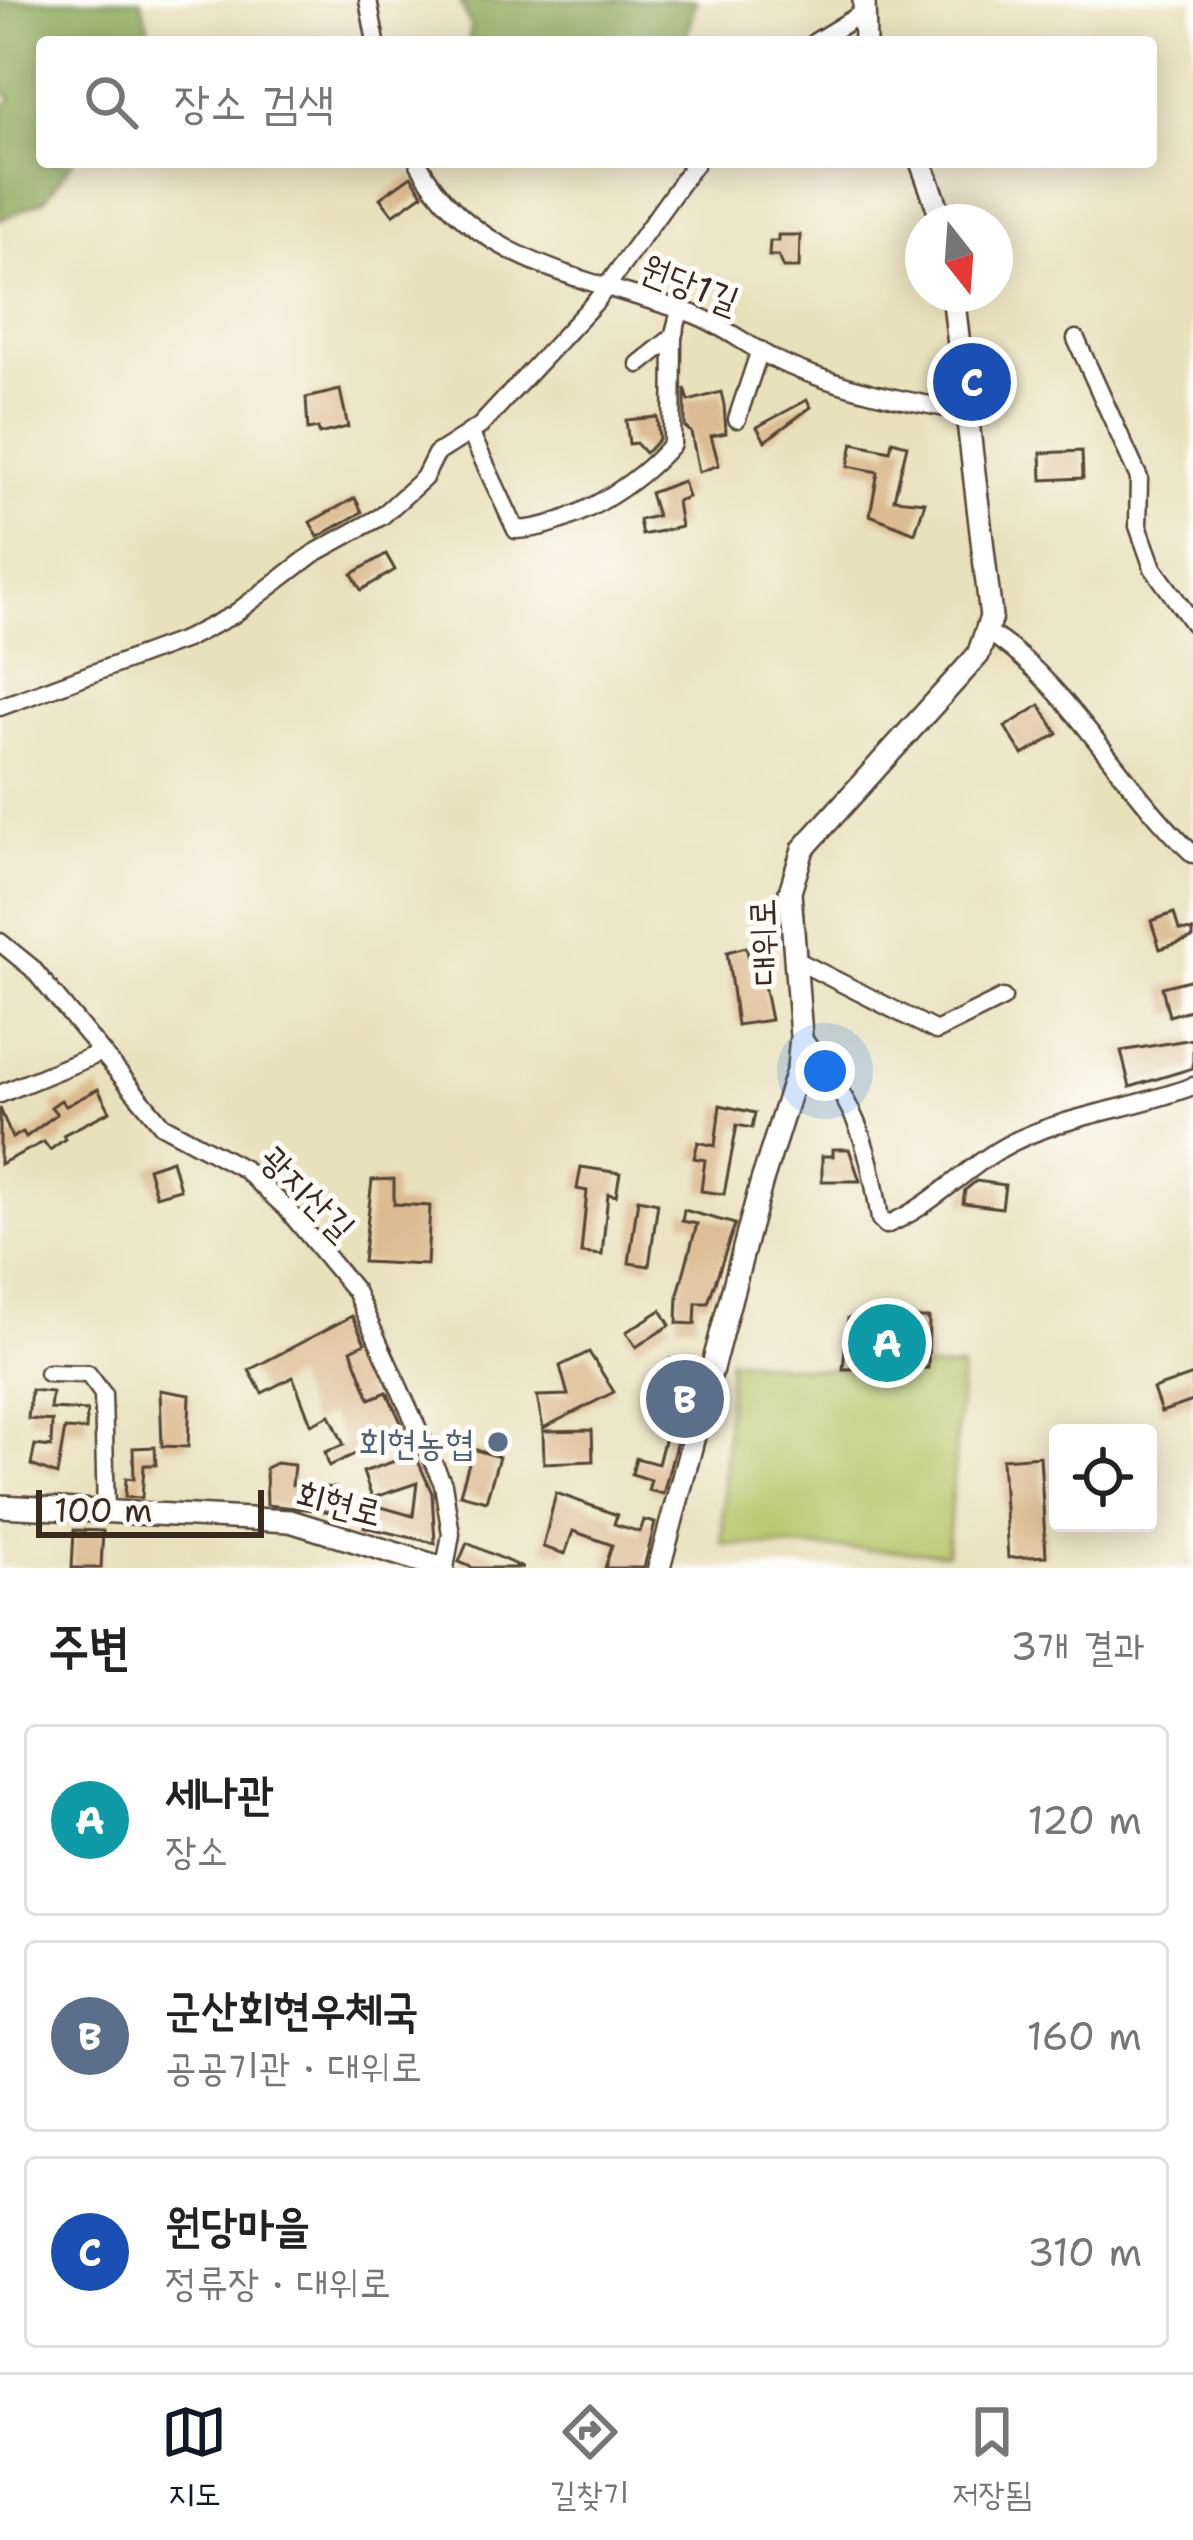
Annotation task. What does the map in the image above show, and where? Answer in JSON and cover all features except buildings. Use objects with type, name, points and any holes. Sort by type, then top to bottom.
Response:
[{"type":"street","points":[[368,0],[375,36]]},
{"type":"street","points":[[823,36],[864,6]]},
{"type":"street","points":[[864,6],[865,36]]},
{"type":"street","name":"원당1길","points":[[422,168],[446,204],[473,230],[539,264],[680,311],[835,384],[969,412]]},
{"type":"street","points":[[0,707],[186,639],[233,615],[314,554],[382,516],[424,478],[436,454],[470,432],[605,287],[692,168]]},
{"type":"street","points":[[923,168],[936,204]]},
{"type":"street","points":[[470,432],[516,530],[535,529],[593,504],[654,466],[672,444],[674,337],[680,311]]},
{"type":"street","points":[[955,312],[991,617],[986,631],[1022,653],[1149,814],[1193,854]]},
{"type":"street","points":[[639,364],[674,337]]},
{"type":"street","points":[[1076,339],[1139,478],[1138,526],[1153,568],[1193,622]]},
{"type":"street","points":[[737,418],[760,350]]},
{"type":"street","name":"대위로","points":[[659,1568],[761,1184],[787,1114],[801,1036],[790,892],[803,849],[978,655],[986,631]]},
{"type":"street","name":"광지산길","points":[[0,942],[32,968],[162,1125],[244,1169],[286,1208],[355,1291],[443,1484],[451,1534],[444,1568]]},
{"type":"street","points":[[794,959],[936,1031],[1003,998]]},
{"type":"street","points":[[801,1036],[849,1099],[867,1145],[880,1219],[886,1225],[911,1215],[1006,1145],[1048,1126],[1193,1086]]},
{"type":"street","points":[[0,1094],[100,1053]]},
{"type":"street","points":[[48,1373],[88,1373],[103,1394],[106,1513]]},
{"type":"street","name":"회현로","points":[[0,1507],[290,1521],[444,1568]]},
{"type":"green space","points":[[0,0],[141,0],[150,36],[36,36],[36,168],[68,168],[44,200],[0,220],[0,111],[12,98],[0,87]]},
{"type":"green space","points":[[459,0],[696,0],[687,36],[469,36],[471,27]]},
{"type":"green space","points":[[729,1359],[819,1369],[962,1368],[947,1553],[722,1544]]},
{"type":"place","name":"원당마을","points":[[972,382]]},
{"type":"place","name":"세나관","points":[[887,1343]]},
{"type":"place","name":"군산회현우체국","points":[[685,1399]]},
{"type":"place","name":"회현농협","points":[[498,1442]]}]
